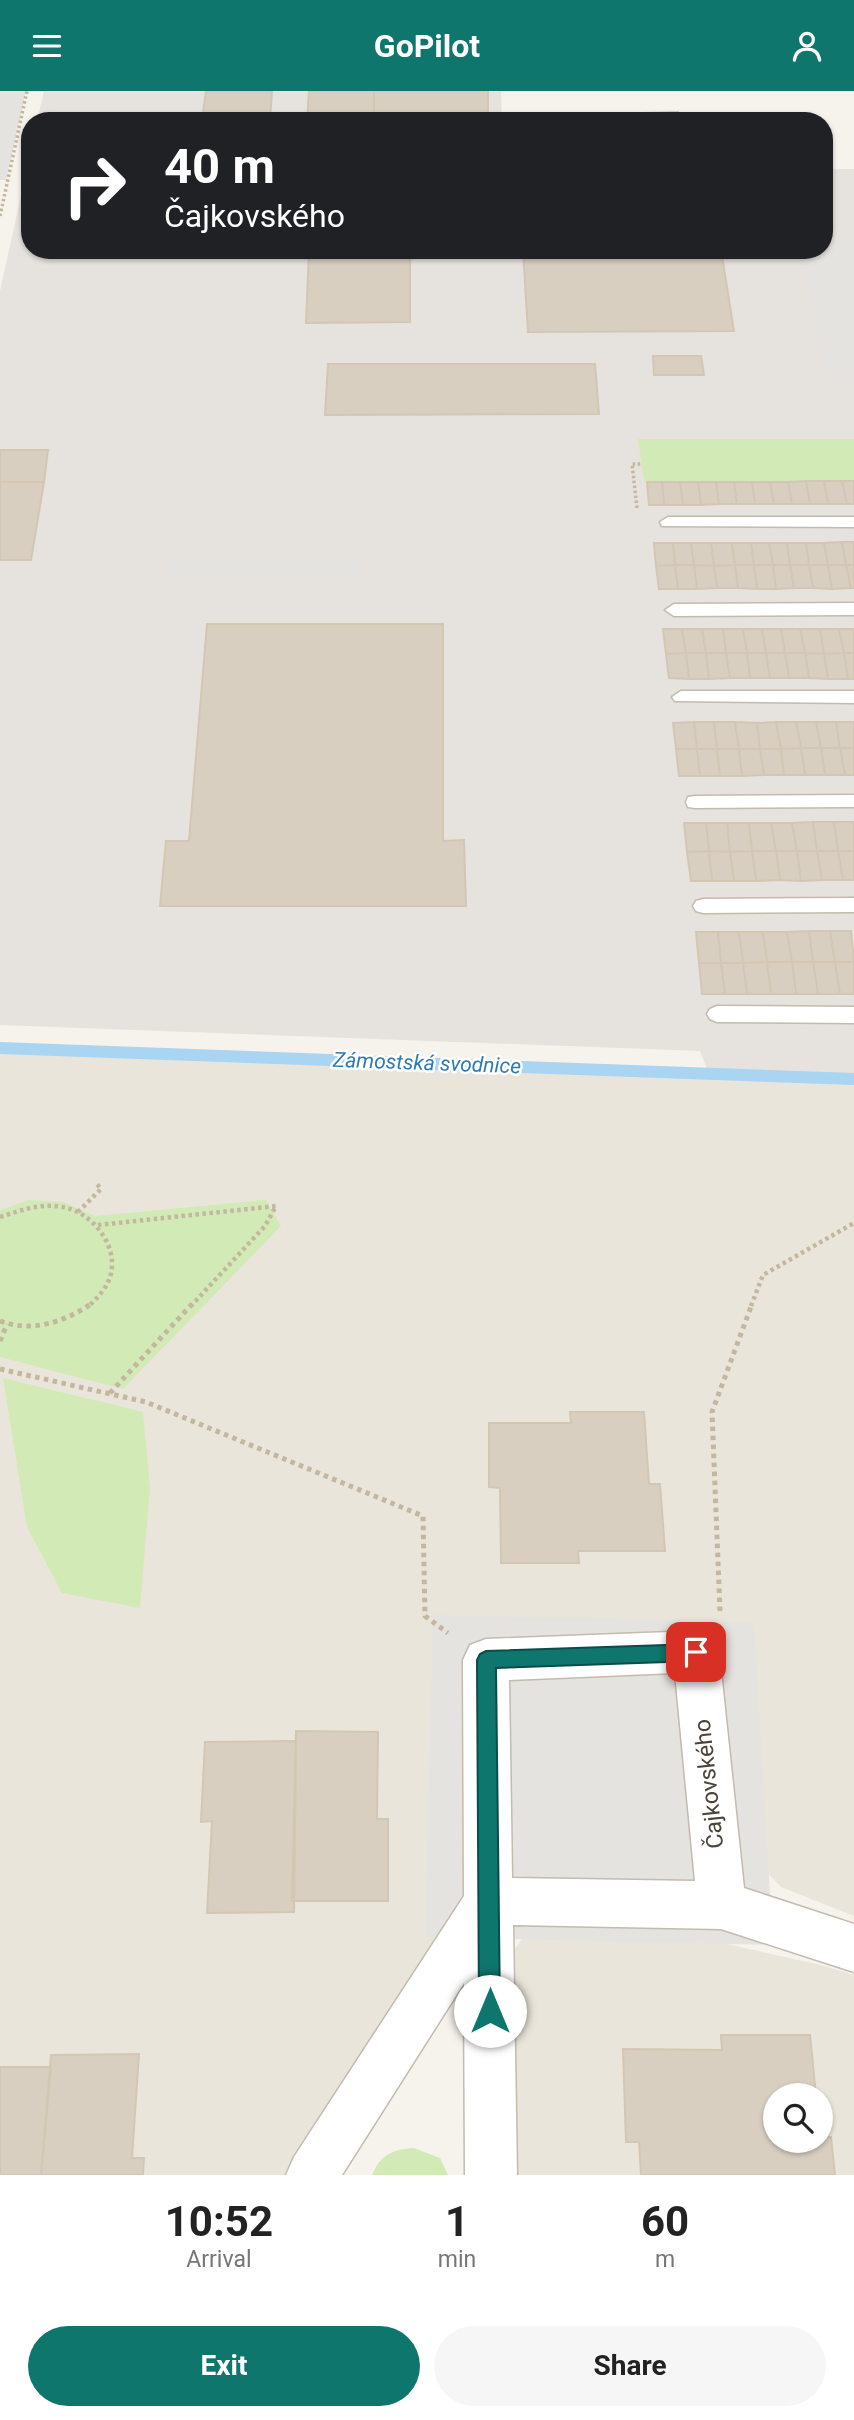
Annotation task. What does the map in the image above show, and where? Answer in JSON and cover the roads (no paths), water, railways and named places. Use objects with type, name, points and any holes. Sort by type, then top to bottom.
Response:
[{"type":"street","name":"Čajkovského","points":[[489,1901],[486,1660],[696,1652],[721,1905]]},
{"type":"street","points":[[489,1901],[721,1905],[854,1948]]},
{"type":"street","points":[[312,2175],[489,1901]]},
{"type":"street","points":[[489,1901],[491,2175]]},
{"type":"lane","points":[[667,522],[854,522]]},
{"type":"lane","points":[[674,610],[854,609]]},
{"type":"lane","points":[[681,697],[854,697]]},
{"type":"lane","points":[[695,802],[854,801]]},
{"type":"lane","points":[[703,906],[854,905]]},
{"type":"lane","points":[[717,1014],[854,1015]]},
{"type":"waterway","name":"Zámostská svodnice","points":[[0,1048],[854,1079]]}]
